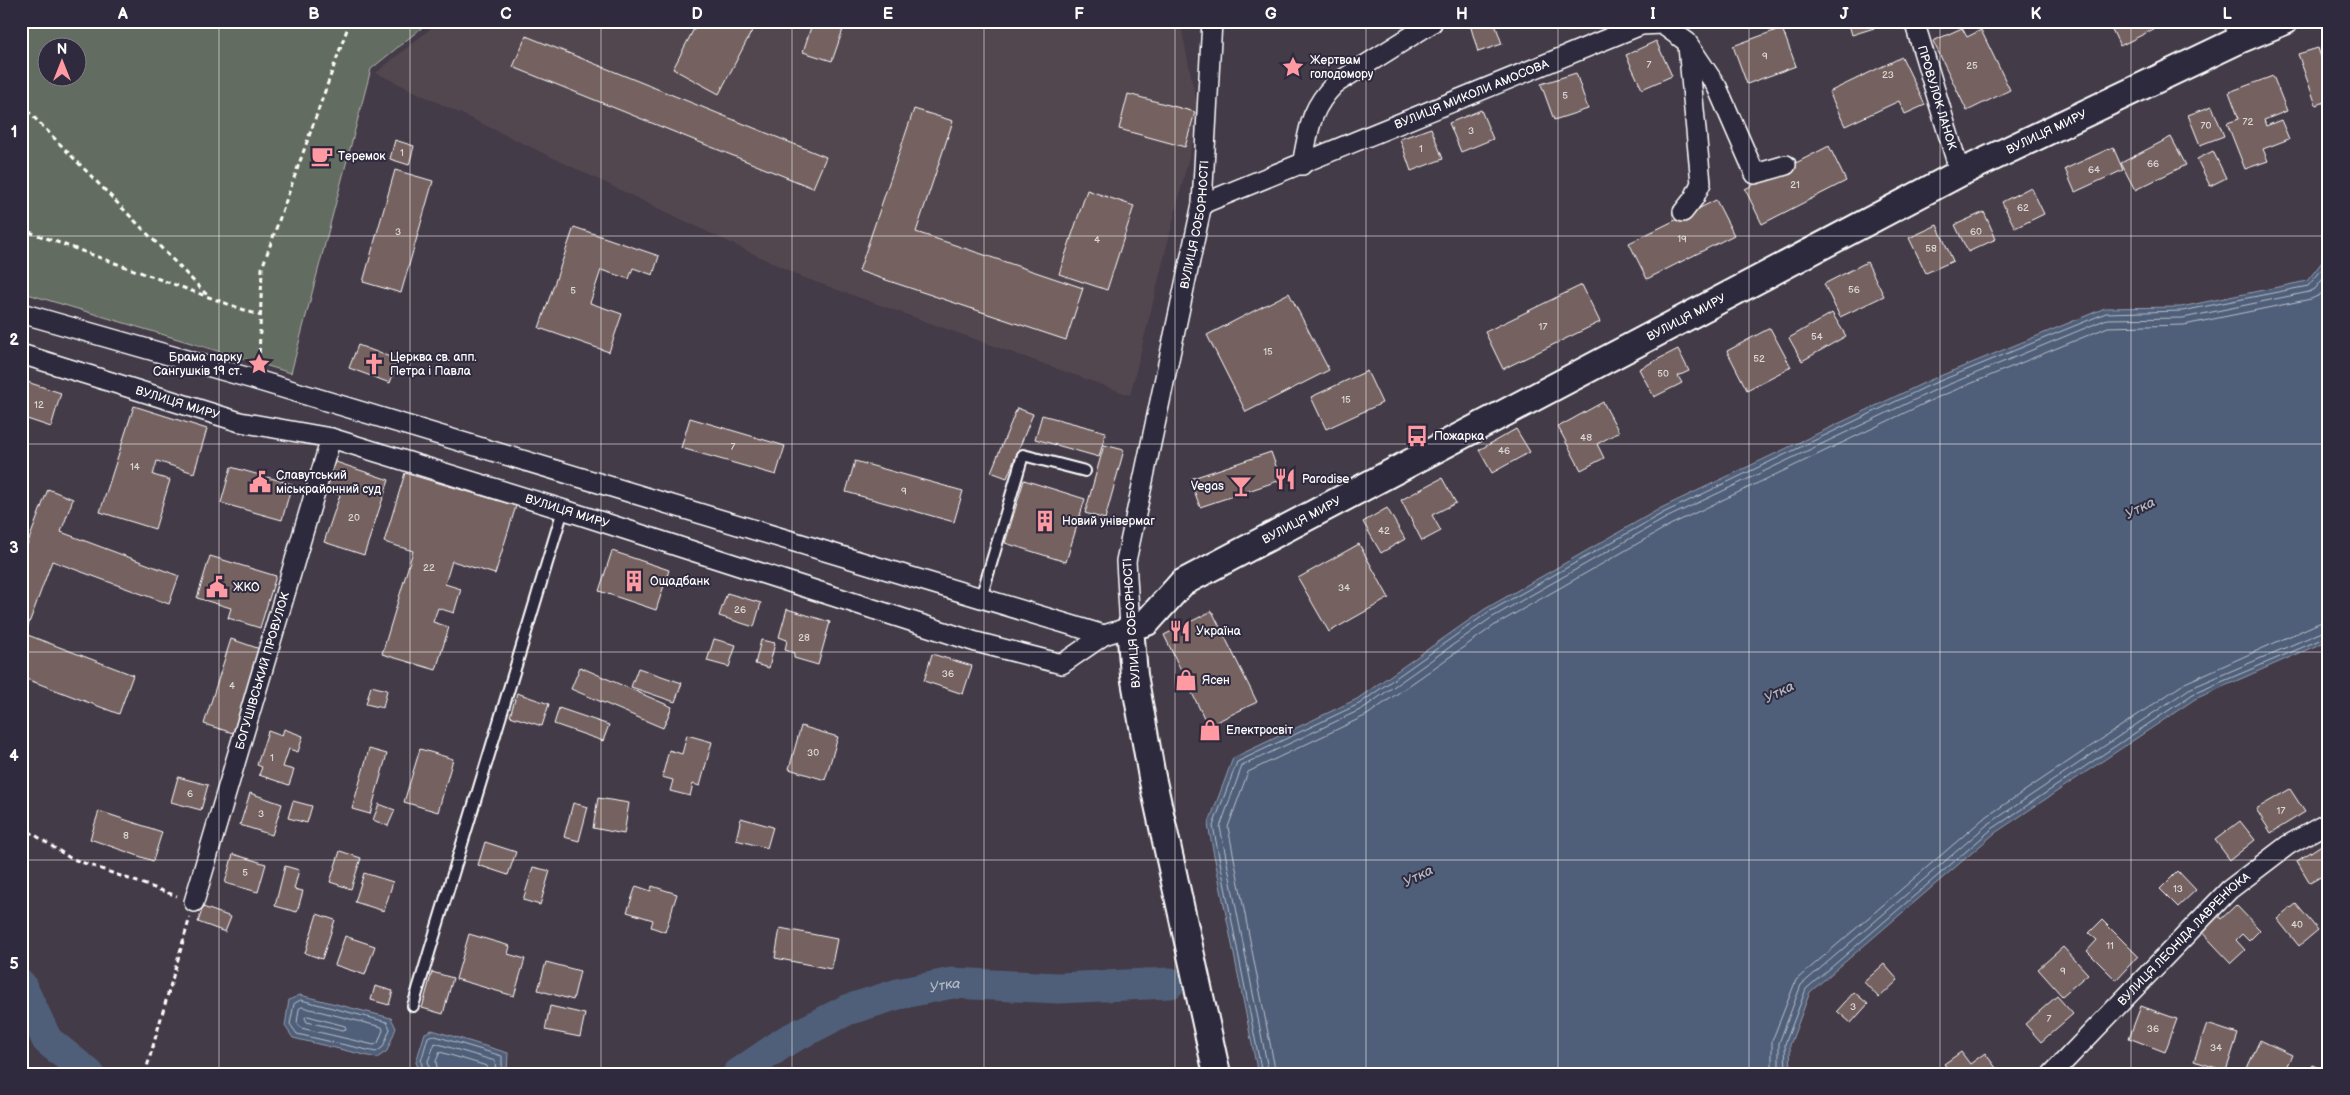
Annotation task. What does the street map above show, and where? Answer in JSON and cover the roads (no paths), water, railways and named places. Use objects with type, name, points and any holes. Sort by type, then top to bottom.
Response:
[{"type":"main road","name":"ВУЛИЦЯ МИРУ","points":[[1130,627],[1148,622],[1182,583],[1960,173],[2237,31],[2284,21]]},
{"type":"main road","name":"ВУЛИЦЯ СОБОРНОСТІ","points":[[1130,627],[1134,675],[1152,777],[1217,1074]]},
{"type":"street","name":"ВУЛИЦЯ СОБОРНОСТІ","points":[[1130,627],[1126,560],[1202,204],[1212,21]]},
{"type":"street","name":"ПРОВУЛОК ЛАНОК","points":[[1914,21],[1960,173]]},
{"type":"street","points":[[1302,165],[1313,112],[1322,97],[1335,84],[1432,22]]},
{"type":"street","name":"ВУЛИЦЯ МИКОЛИ АМОСОВА","points":[[1202,204],[1302,165],[1641,23],[1662,24],[1687,42],[1717,87],[1755,174],[1786,165]]},
{"type":"street","points":[[1683,212],[1694,198],[1701,183],[1687,42]]},
{"type":"street","points":[[21,313],[254,379],[1104,635]]},
{"type":"street","name":"ВУЛИЦЯ МИРУ","points":[[21,354],[240,422],[331,438],[976,642],[1062,664],[1104,635],[1130,627]]},
{"type":"street","name":"БОГУШІВСЬКИЙ ПРОВУЛОК","points":[[194,902],[331,438]]},
{"type":"street","name":"ВУЛИЦЯ ЛЕОНІДА ЛАВРЕНЮКА","points":[[2056,1073],[2229,890],[2288,845],[2329,822]]},
{"type":"lane","points":[[981,598],[1023,455],[1085,471]]},
{"type":"lane","points":[[414,1006],[563,510]]},
{"type":"water","points":[[2329,253],[2329,640],[2195,699],[1995,833],[1810,992],[1790,1045],[1791,1074],[1258,1074],[1208,825],[1233,758],[1357,699],[1485,609],[1661,508],[1928,381],[2105,308],[2181,307],[2307,281]]},
{"type":"water","points":[[300,995],[391,1018],[396,1028],[387,1051],[377,1058],[293,1038],[285,1026],[289,1000]]},
{"type":"water","points":[[432,1030],[508,1053],[507,1074],[420,1074],[416,1062],[425,1033]]},
{"type":"waterway","name":"Утка","points":[[738,1074],[786,1041],[847,1010],[898,994],[952,983],[1058,988],[1170,983]]},
{"type":"waterway","name":"Утка","points":[[21,985],[47,1040],[89,1074]]},
{"type":"place","name":"Жертвам голодомору","points":[[1293,67]]},
{"type":"place","name":"Теремок","points":[[322,156]]},
{"type":"place","name":"Брама парку Сангушків 19 ст.","points":[[259,364]]},
{"type":"place","name":"Церква св. апп. Петра і Павла","points":[[374,364]]},
{"type":"place","name":"Пожарка","points":[[1417,436]]},
{"type":"place","name":"Paradise","points":[[1285,479]]},
{"type":"place","name":"Славутський міськрайонний суд","points":[[260,482]]},
{"type":"place","name":"Vegas","points":[[1241,486]]},
{"type":"place","name":"Новий універмаг","points":[[1045,521]]},
{"type":"place","name":"Ощадбанк","points":[[634,581]]},
{"type":"place","name":"ЖКО","points":[[217,587]]},
{"type":"place","name":"Україна","points":[[1180,631]]},
{"type":"place","name":"Ясен","points":[[1186,680]]},
{"type":"place","name":"Електросвіт","points":[[1210,730]]}]
